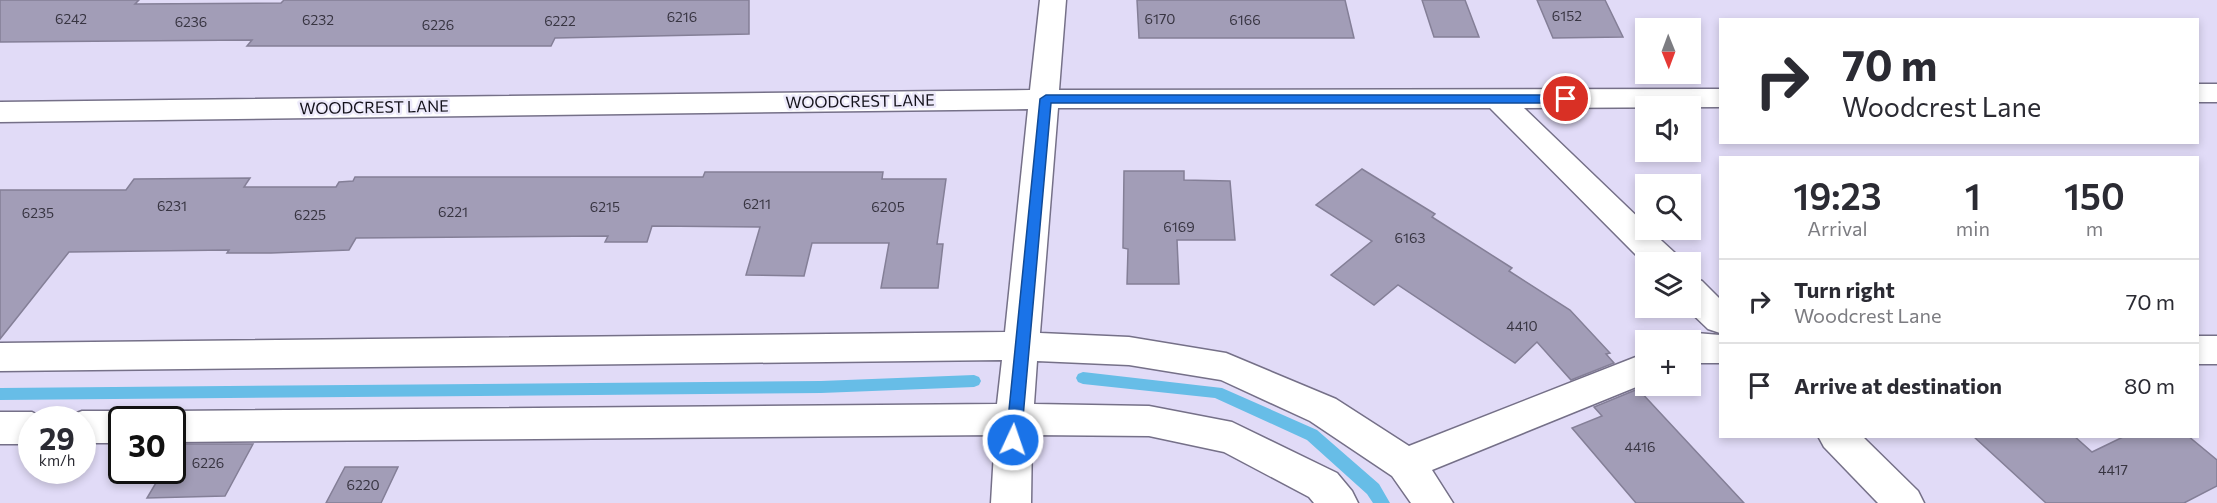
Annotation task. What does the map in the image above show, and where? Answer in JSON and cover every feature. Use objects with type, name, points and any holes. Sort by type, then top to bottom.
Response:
[{"type":"street","points":[[1011,503],[1014,419],[1046,99],[1053,0]]},
{"type":"street","points":[[2199,93],[2217,93]]},
{"type":"street","name":"WOODCREST LANE","points":[[0,112],[1046,99],[1719,98]]},
{"type":"street","points":[[1499,100],[1653,252]]},
{"type":"street","points":[[1701,301],[1719,319]]},
{"type":"street","points":[[0,357],[1022,346],[1129,351],[1226,367],[1323,410],[1406,464],[1434,503]]},
{"type":"street","points":[[1701,347],[1719,349]]},
{"type":"street","points":[[2199,350],[2217,350]]},
{"type":"street","points":[[1406,464],[1635,371]]},
{"type":"street","points":[[186,427],[1014,419],[1149,421],[1232,438],[1323,484],[1338,503]]},
{"type":"street","points":[[0,428],[18,428]]},
{"type":"street","points":[[1839,438],[1904,503]]},
{"type":"building","points":[[0,0],[139,0],[135,4],[281,3],[284,0],[749,0],[749,34],[555,38],[551,46],[247,46],[252,40],[0,42]]},
{"type":"building","points":[[1137,0],[1345,0],[1354,38],[1139,38]]},
{"type":"building","points":[[1422,0],[1465,0],[1479,37],[1434,37]]},
{"type":"building","points":[[1537,0],[1605,0],[1623,37],[1553,38]]},
{"type":"building","points":[[1362,169],[1435,214],[1432,217],[1512,268],[1509,271],[1570,310],[1610,353],[1606,354],[1614,363],[1571,380],[1537,342],[1515,363],[1398,285],[1374,305],[1331,275],[1372,241],[1316,205]]},
{"type":"building","points":[[1124,171],[1184,171],[1184,180],[1230,181],[1235,240],[1177,240],[1179,284],[1127,284],[1128,249],[1123,248]]},
{"type":"building","points":[[705,172],[883,172],[882,179],[946,179],[937,244],[943,244],[938,288],[881,288],[889,243],[812,243],[804,276],[746,275],[760,227],[652,226],[647,242],[605,242],[608,236],[356,238],[349,250],[271,253],[227,253],[229,250],[69,252],[0,339],[0,190],[126,190],[134,179],[250,178],[244,187],[336,187],[339,182],[353,181],[355,177],[703,177]]},
{"type":"building","points":[[1635,390],[1635,396],[1645,396],[1744,503],[1636,503],[1572,428],[1602,416],[1594,407]]},
{"type":"building","points":[[1975,438],[2076,438],[2092,452],[2121,438],[2190,438],[2217,460],[2217,486],[2184,503],[2046,503]]},
{"type":"building","points":[[186,444],[253,444],[225,496],[147,498],[155,484],[186,484]]},
{"type":"building","points":[[345,467],[398,467],[381,503],[326,503]]},
{"type":"waterway","points":[[1083,378],[1217,392],[1312,435],[1373,489],[1382,503]]},
{"type":"waterway","points":[[0,394],[821,387],[974,381]]},
{"type":"route","points":[[1013,440],[1046,99],[1566,99]]}]
